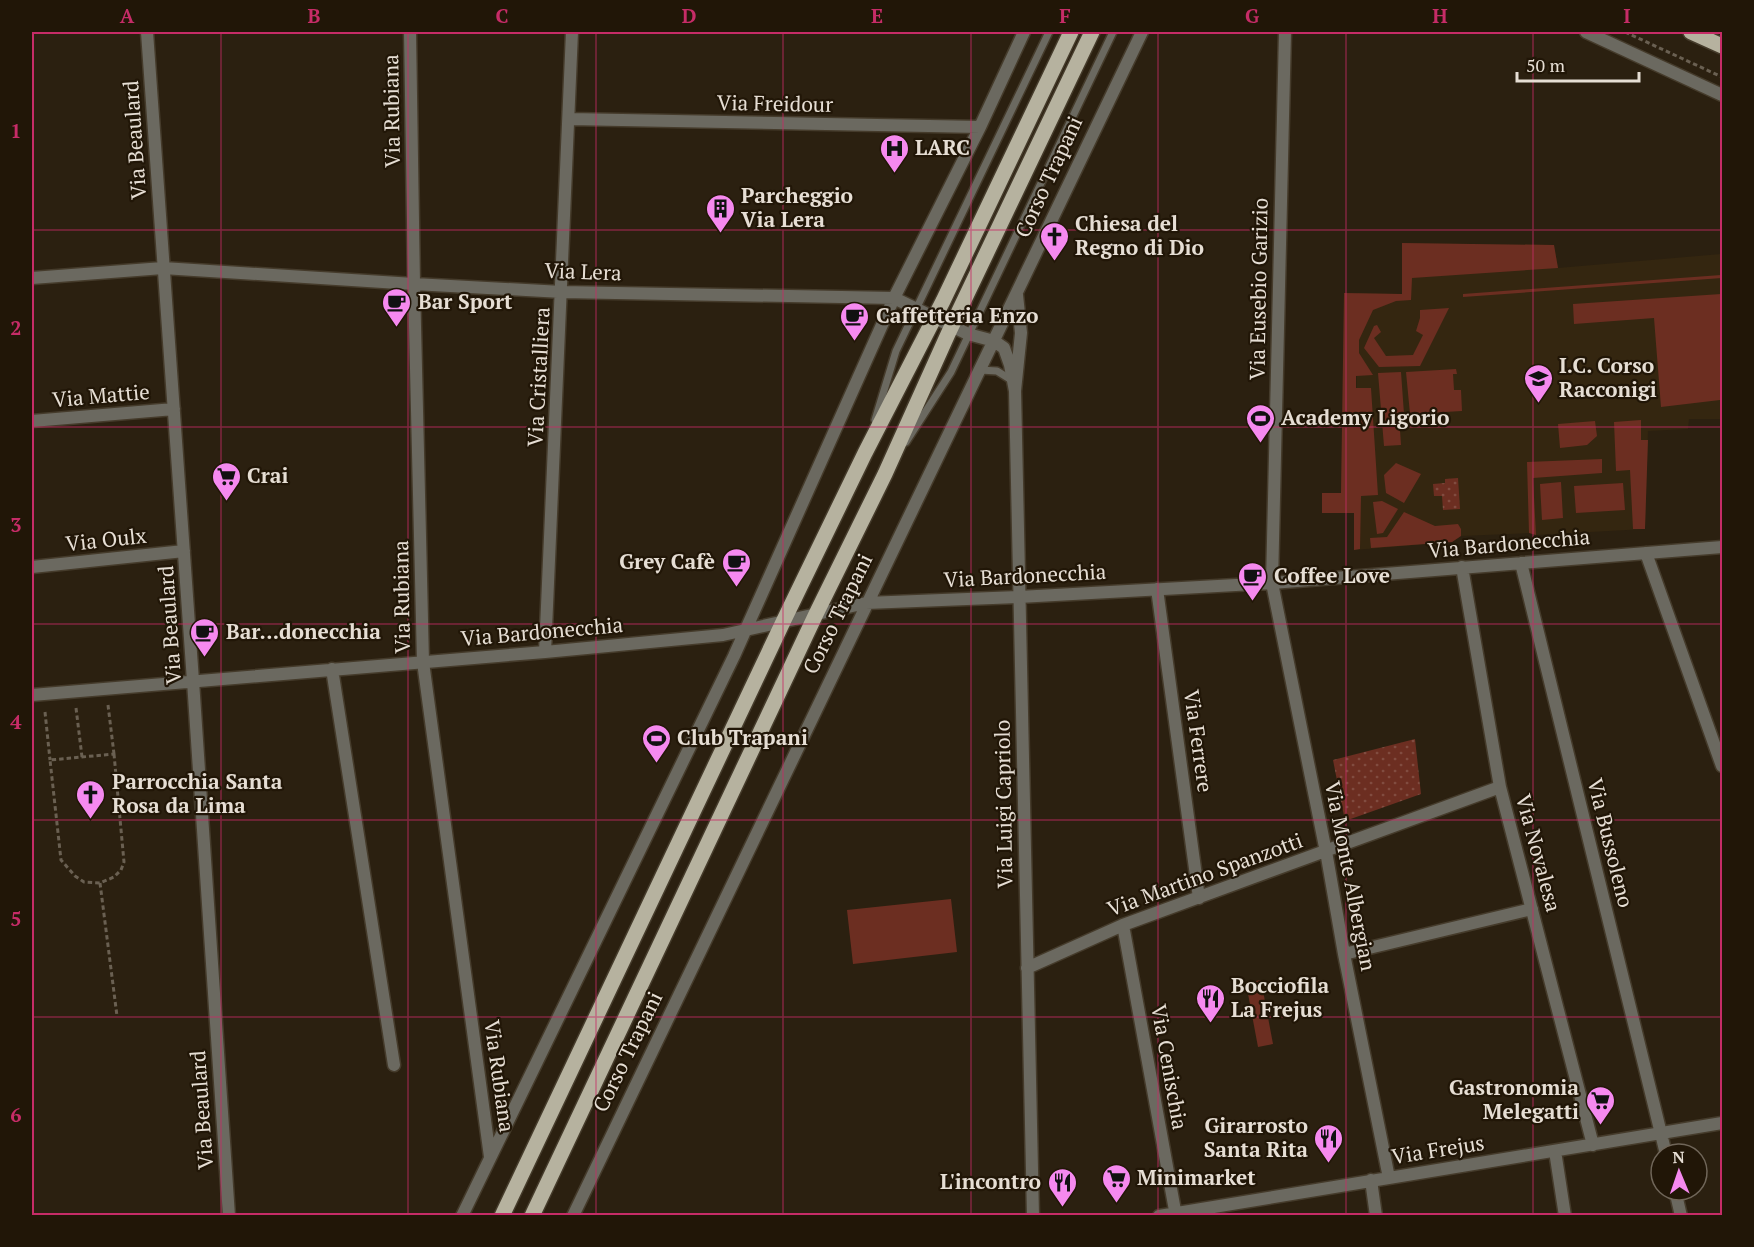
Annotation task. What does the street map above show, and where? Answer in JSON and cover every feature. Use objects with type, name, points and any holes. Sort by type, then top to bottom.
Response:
[{"type":"main road","name":"Corso Trapani","points":[[502,1215],[783,622],[865,453],[935,318],[1071,32]]},
{"type":"main road","name":"Corso Trapani","points":[[532,1215],[816,614],[885,474],[1092,32]]},
{"type":"main road","points":[[1691,32],[1722,46]]},
{"type":"street","name":"Via Beaulard","points":[[147,32],[229,1215]]},
{"type":"street","name":"Via Rubiana","points":[[410,32],[423,662],[490,1157]]},
{"type":"street","name":"Via Cristalliera","points":[[545,652],[573,32]]},
{"type":"street","points":[[462,1215],[746,630],[894,298],[980,127],[1024,32]]},
{"type":"street","name":"Corso Trapani","points":[[573,1215],[1142,32]]},
{"type":"street","name":"Via Eusebio Garizio","points":[[1272,583],[1286,32]]},
{"type":"street","points":[[1586,32],[1722,95]]},
{"type":"street","name":"Via Freidour","points":[[570,119],[980,127]]},
{"type":"street","name":"Via Lera","points":[[32,278],[164,268],[562,292],[894,298],[968,334],[994,341]]},
{"type":"street","name":"Via Luigi Capriolo","points":[[1017,294],[1021,333],[1014,386],[1033,1215]]},
{"type":"street","name":"Via Luigi Capriolo","points":[[994,341],[1006,350],[1014,386]]},
{"type":"street","name":"Via Mattie","points":[[32,421],[174,409]]},
{"type":"street","name":"Via Bardonecchia","points":[[32,695],[723,635],[866,603],[1272,583],[1722,547]]},
{"type":"street","name":"Via Oulx","points":[[32,567],[184,551]]},
{"type":"street","points":[[1646,553],[1722,766]]},
{"type":"street","name":"Via Bussoleno","points":[[1521,563],[1664,1142]]},
{"type":"street","name":"Via Novalesa","points":[[1461,567],[1500,787],[1593,1145]]},
{"type":"street","name":"Via Monte Albergian","points":[[1272,583],[1389,1178]]},
{"type":"street","name":"Via Ferrere","points":[[1157,589],[1199,898]]},
{"type":"street","points":[[332,669],[394,1065]]},
{"type":"street","name":"Via Martino Spanzotti","points":[[1027,968],[1123,925],[1500,787]]},
{"type":"street","points":[[1344,954],[1532,909]]},
{"type":"street","name":"Via Cenischia","points":[[1123,925],[1176,1214]]},
{"type":"street","name":"Via Frejus","points":[[1159,1215],[1722,1123]]},
{"type":"street","points":[[1555,1151],[1565,1215]]},
{"type":"street","points":[[1371,1180],[1376,1215]]},
{"type":"lane","name":"Corso Trapani","points":[[865,453],[896,351],[1049,32]]},
{"type":"lane","name":"Corso Trapani","points":[[885,474],[951,372],[1113,32]]},
{"type":"lane","points":[[980,370],[997,371],[1014,386]]},
{"type":"path","points":[[1625,32],[1722,77]]},
{"type":"path","points":[[45,712],[61,860],[75,876],[84,882],[100,883],[114,877],[121,870],[124,862],[108,705]]},
{"type":"path","points":[[76,708],[82,757]]},
{"type":"path","points":[[50,760],[114,754]]},
{"type":"path","points":[[100,883],[117,1016]]},
{"type":"shaded area","name":"I.C. Corso Racconigi","points":[[1402,243],[1554,245],[1558,268],[1721,254],[1720,419],[1689,419],[1688,429],[1648,431],[1645,529],[1536,535],[1529,533],[1461,536],[1452,542],[1354,550],[1358,293],[1402,294]]},
{"type":"shaded area","points":[[1402,243],[1554,245],[1558,268],[1412,278],[1411,300],[1396,301],[1373,310],[1359,340],[1359,353],[1373,375],[1356,376],[1356,388],[1371,388],[1378,495],[1361,496],[1360,549],[1354,550],[1354,513],[1322,513],[1322,493],[1341,493],[1344,293],[1402,294]]},
{"type":"shaded area","points":[[1721,275],[1722,278],[1463,297],[1463,294]]},
{"type":"shaded area","points":[[1721,294],[1720,400],[1661,407],[1654,318],[1574,324],[1573,304]]},
{"type":"shaded area","points":[[1449,308],[1420,366],[1379,367],[1364,348],[1374,326],[1377,325],[1381,332],[1374,338],[1386,356],[1413,355],[1423,335],[1416,331],[1420,310]]},
{"type":"shaded area","points":[[1456,369],[1457,374],[1453,374],[1454,390],[1461,390],[1462,411],[1410,414],[1406,372]]},
{"type":"shaded area","points":[[1401,372],[1404,414],[1399,415],[1401,445],[1384,446],[1378,373]]},
{"type":"shaded area","points":[[1641,420],[1641,440],[1648,440],[1645,529],[1633,529],[1630,470],[1616,471],[1614,422]]},
{"type":"shaded area","points":[[1595,421],[1597,436],[1587,445],[1560,448],[1558,424]]},
{"type":"shaded area","points":[[1602,459],[1602,473],[1533,478],[1536,535],[1529,533],[1527,462]]},
{"type":"shaded area","points":[[1396,463],[1421,474],[1404,503],[1386,493],[1384,475]]},
{"type":"shaded area","points":[[1458,478],[1460,509],[1443,510],[1442,496],[1434,496],[1433,484],[1445,483],[1445,479]]},
{"type":"shaded area","points":[[1561,482],[1563,518],[1542,520],[1540,484]]},
{"type":"shaded area","points":[[1623,483],[1625,510],[1576,513],[1574,486]]},
{"type":"shaded area","points":[[1382,501],[1398,509],[1383,533],[1377,534],[1373,502]]},
{"type":"shaded area","points":[[1404,512],[1435,526],[1458,524],[1461,536],[1452,542],[1371,548],[1370,538],[1387,537]]},
{"type":"shaded area","points":[[1415,739],[1421,794],[1345,821],[1333,760]]},
{"type":"shaded area","points":[[951,899],[957,952],[853,964],[847,910]]},
{"type":"shaded area","points":[[1261,980],[1273,1044],[1258,1047],[1246,983]]},
{"type":"place","name":"LARC","points":[[894,174]]},
{"type":"place","name":"Parcheggio Via Lera","points":[[720,234]]},
{"type":"place","name":"Chiesa del Regno di Dio","points":[[1054,262]]},
{"type":"place","name":"Bar Sport","points":[[397,328]]},
{"type":"place","name":"Caffetteria Enzo","points":[[855,342]]},
{"type":"place","name":"I.C. Corso Racconigi","points":[[1538,404]]},
{"type":"place","name":"Academy Ligorio","points":[[1260,444]]},
{"type":"place","name":"Crai","points":[[226,502]]},
{"type":"place","name":"Grey Cafè","points":[[736,588]]},
{"type":"place","name":"Coffee Love","points":[[1253,602]]},
{"type":"place","name":"Bar...donecchia","points":[[205,658]]},
{"type":"place","name":"Club Trapani","points":[[656,764]]},
{"type":"place","name":"Parrocchia Santa Rosa da Lima","points":[[91,820]]},
{"type":"place","name":"Bocciofila La Frejus","points":[[1210,1024]]},
{"type":"place","name":"Gastronomia Melegatti","points":[[1600,1126]]},
{"type":"place","name":"Girarrosto Santa Rita","points":[[1329,1164]]},
{"type":"place","name":"Minimarket","points":[[1116,1204]]},
{"type":"place","name":"L'incontro","points":[[1062,1208]]}]
